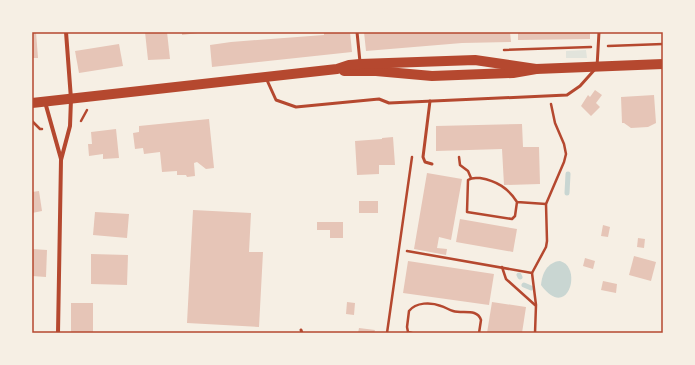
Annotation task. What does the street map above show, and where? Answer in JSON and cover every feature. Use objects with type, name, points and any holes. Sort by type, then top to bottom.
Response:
[{"type":"main road","points":[[32,103],[337,69],[349,65],[360,64],[475,60],[536,69]]},
{"type":"main road","points":[[337,69],[347,72],[376,71],[432,76],[513,73],[536,69],[663,64]]},
{"type":"street","points":[[58,333],[61,160],[70,126],[72,99],[66,32]]},
{"type":"street","points":[[45,102],[61,160]]},
{"type":"lane","points":[[357,32],[360,64]]},
{"type":"lane","points":[[266,77],[276,100],[296,107],[379,99],[389,103],[567,95],[580,86],[597,67],[599,32]]},
{"type":"lane","points":[[430,101],[423,157],[425,162],[432,164]]},
{"type":"path","points":[[535,333],[536,305],[532,273],[546,247],[546,204],[566,154],[564,144],[555,123],[550,95]]},
{"type":"path","points":[[70,126],[78,125],[94,96]]},
{"type":"path","points":[[388,333],[413,152]]},
{"type":"path","points":[[459,157],[460,165],[468,171],[471,178]]},
{"type":"path","points":[[471,178],[489,180],[500,184],[510,191],[517,202],[515,216],[512,219],[467,212],[467,186],[468,180],[471,178]]},
{"type":"path","points":[[517,202],[546,204]]},
{"type":"path","points":[[407,251],[532,273]]},
{"type":"path","points":[[502,267],[506,279],[536,305]]},
{"type":"path","points":[[412,333],[408,332],[407,329],[409,310],[416,306],[426,304],[437,304],[455,312],[472,313],[477,315],[482,320],[479,333]]},
{"type":"shaded area","points":[[586,50],[587,58],[566,58],[566,51]]},
{"type":"shaded area","points":[[560,261],[567,265],[571,272],[571,281],[569,289],[565,295],[559,298],[551,295],[541,285],[546,269],[555,262]]},
{"type":"building","points":[[32,32],[36,32],[38,58],[32,58]]},
{"type":"building","points":[[145,32],[167,32],[170,59],[148,60]]},
{"type":"building","points":[[182,32],[198,32],[198,33],[182,35]]},
{"type":"building","points":[[324,32],[350,32],[352,52],[212,67],[210,45],[324,35]]},
{"type":"building","points":[[364,32],[510,32],[511,42],[462,43],[366,51]]},
{"type":"building","points":[[518,32],[590,32],[590,39],[518,40]]},
{"type":"building","points":[[119,44],[123,66],[79,73],[75,51]]},
{"type":"building","points":[[595,90],[602,95],[596,103],[600,107],[591,116],[581,106],[588,95],[590,97]]},
{"type":"building","points":[[654,95],[656,123],[648,127],[631,128],[622,123],[621,97]]},
{"type":"building","points":[[209,119],[214,168],[206,169],[197,162],[194,163],[195,176],[187,177],[186,175],[177,175],[177,171],[162,172],[160,152],[144,154],[143,148],[135,149],[133,133],[139,132],[139,126]]},
{"type":"building","points":[[522,124],[523,147],[539,147],[540,184],[504,185],[502,149],[436,151],[436,126]]},
{"type":"building","points":[[116,129],[119,158],[103,159],[103,154],[89,156],[88,144],[92,144],[91,132]]},
{"type":"building","points":[[393,137],[395,165],[379,165],[379,174],[357,175],[355,141]]},
{"type":"building","points":[[427,173],[462,179],[451,240],[439,237],[437,248],[447,249],[446,255],[414,249]]},
{"type":"building","points":[[39,191],[42,211],[32,213],[32,192]]},
{"type":"building","points":[[359,201],[378,201],[378,213],[359,213]]},
{"type":"building","points":[[193,210],[251,213],[249,252],[263,252],[259,327],[187,323]]},
{"type":"building","points":[[95,212],[129,214],[127,238],[93,235]]},
{"type":"building","points":[[460,219],[517,229],[513,252],[456,242]]},
{"type":"building","points":[[317,222],[343,222],[343,238],[330,238],[330,230],[317,230]]},
{"type":"building","points":[[603,225],[610,227],[608,237],[601,236]]},
{"type":"building","points":[[638,238],[645,239],[644,248],[637,247]]},
{"type":"building","points":[[32,249],[47,250],[46,277],[32,276]]},
{"type":"building","points":[[91,254],[128,255],[127,285],[91,284]]},
{"type":"building","points":[[634,256],[656,262],[651,281],[629,275]]},
{"type":"building","points":[[585,258],[595,261],[593,269],[583,266]]},
{"type":"building","points":[[408,261],[494,274],[489,305],[403,293]]},
{"type":"building","points":[[603,281],[617,284],[616,293],[601,290]]},
{"type":"building","points":[[347,302],[355,303],[354,315],[346,314]]},
{"type":"building","points":[[492,302],[526,307],[522,333],[487,333]]},
{"type":"building","points":[[71,303],[93,303],[93,333],[71,333]]},
{"type":"building","points":[[359,328],[375,330],[374,333],[358,333]]},
{"type":"waterway","points":[[567,193],[568,174]]},
{"type":"waterway","points":[[524,285],[531,288]]}]
